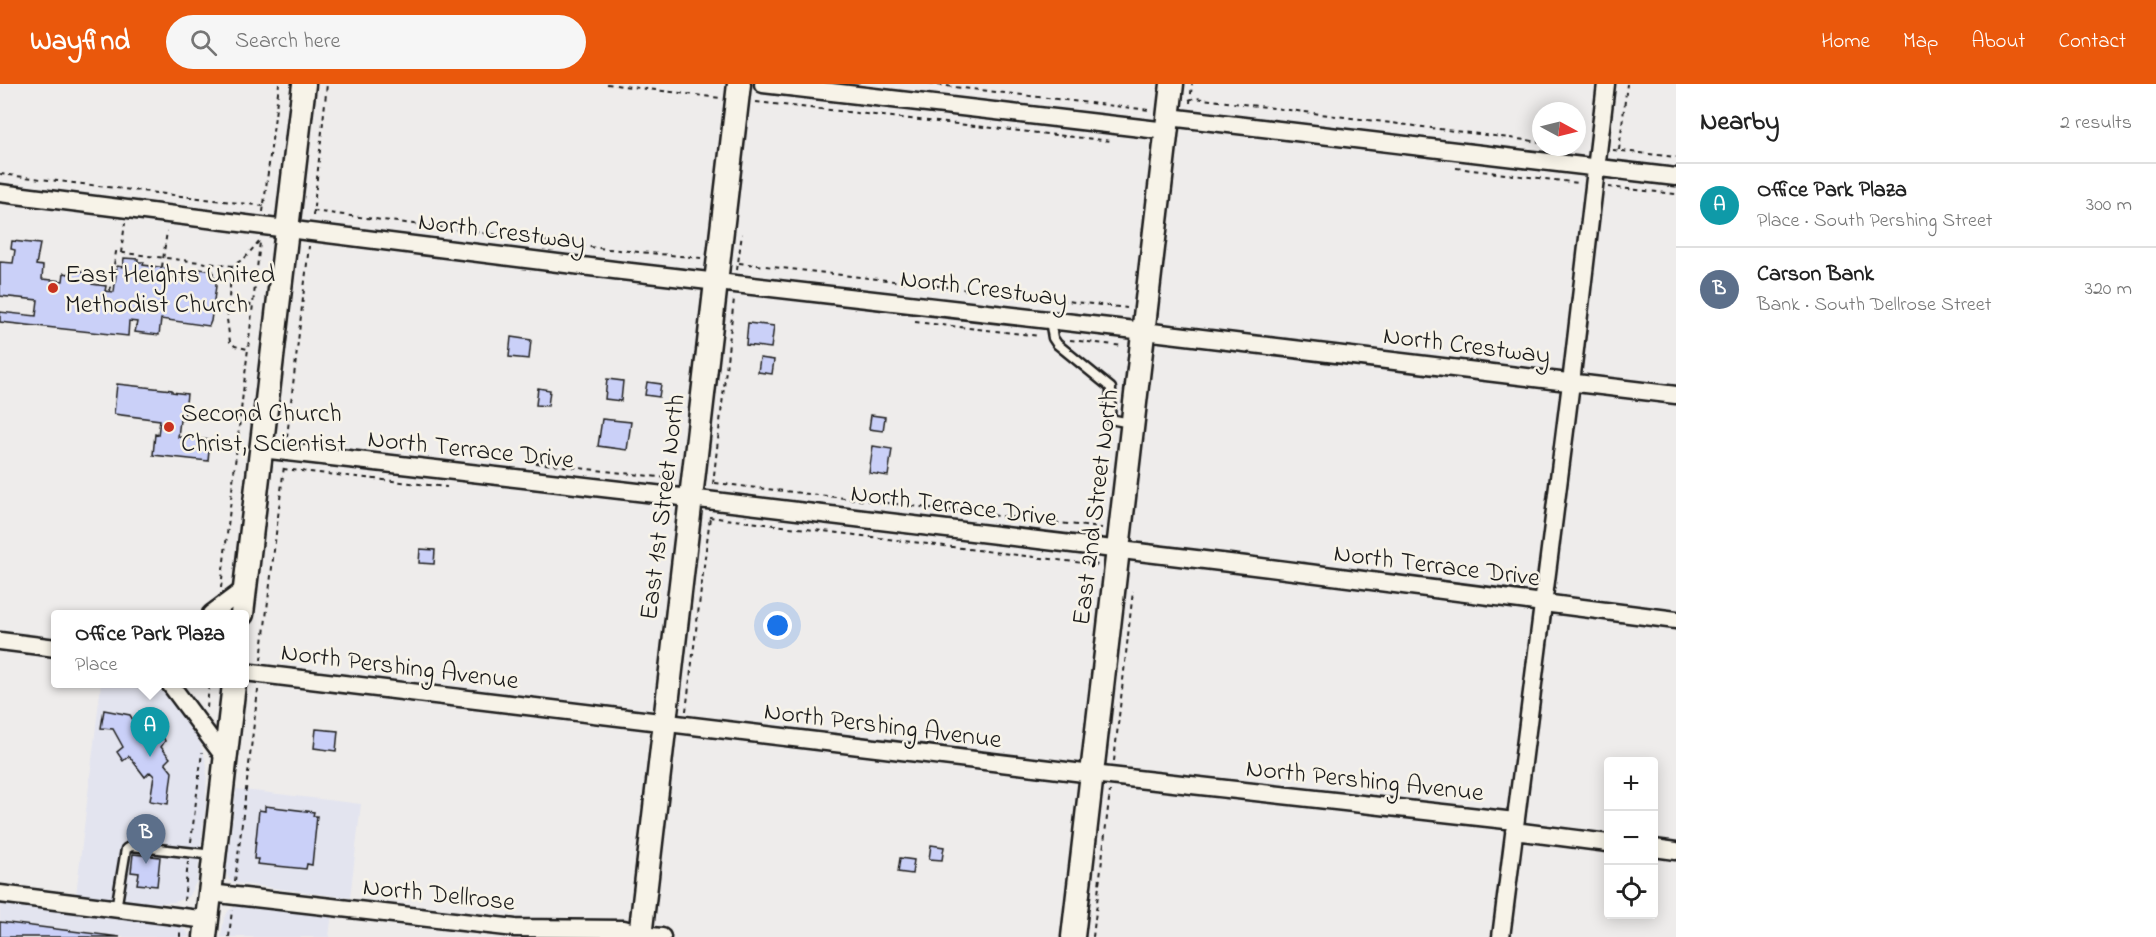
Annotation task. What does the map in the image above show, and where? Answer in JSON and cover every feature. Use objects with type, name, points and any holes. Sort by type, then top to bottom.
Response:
[{"type":"street","points":[[243,610],[304,84]]},
{"type":"street","points":[[763,84],[1596,167],[1676,177]]},
{"type":"street","name":"East 2nd Street North","points":[[1073,937],[1173,84]]},
{"type":"street","points":[[1501,937],[1572,383],[1606,84]]},
{"type":"street","name":"East 1st Street North","points":[[647,936],[664,723],[694,498],[738,92]]},
{"type":"street","name":"North Crestway","points":[[0,194],[311,231],[717,271],[1050,320],[1676,395]]},
{"type":"street","name":"North Terrace Drive","points":[[261,449],[1118,549],[1676,620]]},
{"type":"street","points":[[216,610],[246,588]]},
{"type":"street","points":[[0,641],[51,647]]},
{"type":"street","name":"North Pershing Avenue","points":[[252,673],[1515,826],[1604,842]]},
{"type":"street","points":[[173,688],[225,758]]},
{"type":"street","points":[[0,894],[182,917],[206,929],[234,688]]},
{"type":"street","points":[[1658,849],[1676,851]]},
{"type":"street","name":"North Dellrose","points":[[210,893],[515,928],[624,929],[647,936]]},
{"type":"lane","points":[[1050,320],[1053,338],[1057,344],[1111,388],[1110,419],[1133,424]]},
{"type":"lane","points":[[116,909],[124,852],[131,846],[214,855]]},
{"type":"path","points":[[262,225],[279,84]]},
{"type":"path","points":[[229,937],[252,673],[283,469],[327,84]]},
{"type":"path","points":[[607,84],[738,92],[1112,141]]},
{"type":"path","points":[[1619,150],[1627,84]]},
{"type":"path","points":[[1598,148],[1676,157]]},
{"type":"path","points":[[1456,168],[1676,194]]},
{"type":"path","points":[[0,174],[264,206]]},
{"type":"path","points":[[313,211],[598,248],[717,271],[1144,330]]},
{"type":"path","points":[[121,253],[125,223]]},
{"type":"path","points":[[162,267],[167,228]]},
{"type":"path","points":[[110,291],[116,252],[232,266],[245,258],[260,239],[215,610]]},
{"type":"path","points":[[232,266],[227,319],[230,342],[247,349]]},
{"type":"path","points":[[229,303],[252,305]]},
{"type":"path","points":[[910,321],[1053,338],[1144,330]]},
{"type":"path","points":[[527,462],[694,498],[1118,549]]},
{"type":"path","points":[[283,469],[455,488]]},
{"type":"path","points":[[694,498],[1118,549]]},
{"type":"path","points":[[180,937],[209,688]]},
{"type":"shaded area","points":[[101,688],[158,688],[178,706],[200,742],[207,765],[206,801],[197,881],[188,897],[174,902],[160,903],[76,895]]},
{"type":"shaded area","points":[[236,789],[361,804],[350,898],[235,883],[229,880],[226,873]]},
{"type":"shaded area","points":[[0,904],[177,926],[186,930],[190,937],[0,937]]},
{"type":"shaded area","points":[[239,905],[332,913],[329,937],[221,937],[224,918],[229,910]]},
{"type":"building","name":"East Heights United Methodist Church","points":[[12,241],[40,244],[36,265],[43,266],[42,279],[63,281],[64,273],[69,274],[70,270],[87,272],[87,275],[93,276],[92,284],[106,286],[105,291],[114,292],[117,266],[123,267],[124,258],[138,259],[138,262],[144,262],[143,265],[166,268],[165,277],[196,280],[200,269],[213,271],[216,286],[209,326],[161,319],[159,335],[135,332],[137,322],[129,321],[128,336],[0,322],[0,312],[36,316],[38,300],[0,296],[0,262],[13,263],[15,250],[11,249]]},
{"type":"building","points":[[748,323],[774,326],[771,348],[746,345]]},
{"type":"building","points":[[511,337],[531,340],[529,359],[509,357]]},
{"type":"building","points":[[760,358],[774,360],[772,374],[758,372]]},
{"type":"building","points":[[607,379],[623,381],[621,401],[605,399]]},
{"type":"building","points":[[647,382],[661,384],[659,397],[645,395]]},
{"type":"building","name":"Second Church Christ, Scientist","points":[[117,384],[172,390],[172,392],[187,394],[184,420],[180,420],[178,437],[210,440],[208,461],[153,455],[155,434],[158,435],[160,420],[114,414]]},
{"type":"building","points":[[538,388],[550,390],[548,406],[536,405]]},
{"type":"building","points":[[871,415],[885,417],[883,431],[869,429]]},
{"type":"building","points":[[602,419],[631,422],[627,450],[598,446]]},
{"type":"building","points":[[873,446],[892,449],[888,476],[869,473]]},
{"type":"building","points":[[420,549],[435,550],[434,564],[419,563]]},
{"type":"building","points":[[104,710],[130,715],[136,725],[142,721],[151,732],[162,734],[165,741],[161,747],[170,758],[165,763],[172,772],[168,804],[150,801],[154,776],[150,772],[145,777],[129,756],[123,761],[117,752],[123,747],[113,729],[101,728]]},
{"type":"building","points":[[316,729],[338,731],[336,751],[314,748]]},
{"type":"building","points":[[265,806],[314,812],[313,816],[317,816],[312,865],[307,864],[306,869],[257,864],[258,859],[254,859],[259,810],[265,811]]},
{"type":"building","points":[[931,845],[944,847],[942,860],[929,859]]},
{"type":"building","points":[[133,854],[160,857],[157,886],[137,884],[139,873],[131,872]]},
{"type":"building","points":[[900,858],[914,860],[912,874],[898,872]]},
{"type":"building","points":[[0,922],[120,937],[0,937]]},
{"type":"place","name":"East Heights United Methodist Church","points":[[53,288]]},
{"type":"place","name":"Second Church Christ, Scientist","points":[[169,427]]},
{"type":"place","name":"Office Park Plaza","points":[[150,757]]},
{"type":"place","name":"Carson Bank","points":[[146,864]]}]
